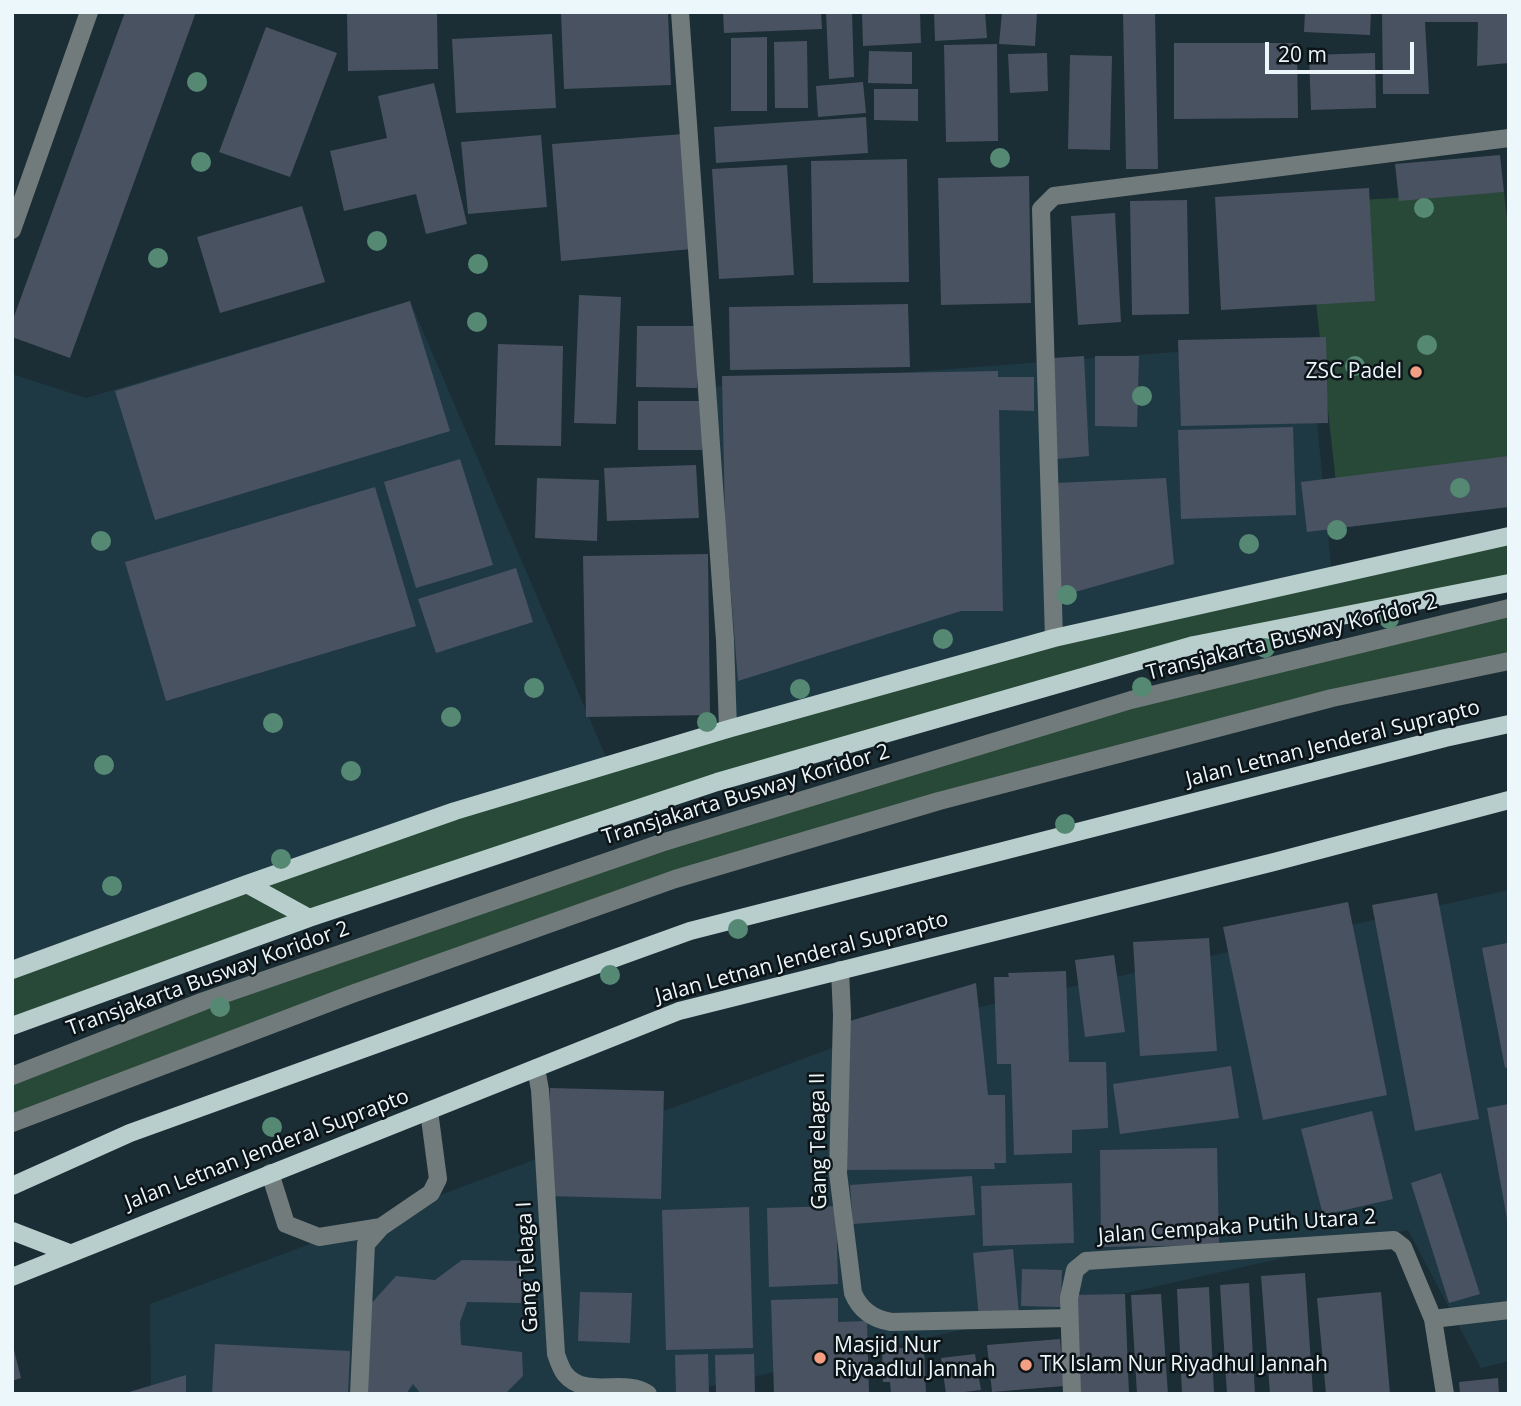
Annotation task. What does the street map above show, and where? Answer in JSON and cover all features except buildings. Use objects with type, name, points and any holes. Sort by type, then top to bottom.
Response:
[{"type":"main road","points":[[12,970],[455,811],[728,729],[1054,638],[1509,536]]},
{"type":"main road","points":[[12,1026],[309,918],[717,782],[1194,645],[1509,583]]},
{"type":"main road","name":"Jalan Letnan Jenderal Suprapto","points":[[12,1186],[130,1133],[690,931],[1445,738],[1509,724]]},
{"type":"main road","name":"Jalan Letnan Jenderal Suprapto","points":[[12,1277],[679,1011],[1274,862],[1509,800]]},
{"type":"main road","points":[[247,884],[309,918]]},
{"type":"main road","points":[[12,1231],[69,1253]]},
{"type":"street","points":[[12,230],[89,12]]},
{"type":"street","points":[[680,12],[725,640],[728,729]]},
{"type":"street","points":[[1054,638],[1041,209],[1045,203],[1054,196],[1509,138]]},
{"type":"street","name":"Transjakarta Busway Koridor 2","points":[[12,1076],[204,1001],[661,843],[1130,700],[1509,608]]},
{"type":"street","points":[[12,1123],[352,994],[676,879],[939,801],[1306,705],[1509,661]]},
{"type":"street","name":"Gang Telaga II","points":[[840,970],[842,1015],[839,1198],[853,1293],[859,1306],[880,1320],[891,1322],[1069,1318]]},
{"type":"street","name":"Gang Telaga I","points":[[536,1068],[540,1090],[556,1354],[565,1375],[586,1388],[640,1388],[648,1394]]},
{"type":"street","points":[[359,1394],[366,1244],[381,1227],[431,1193],[438,1179],[429,1111]]},
{"type":"street","points":[[270,1173],[286,1224],[319,1237],[381,1227]]},
{"type":"street","name":"Jalan Cempaka Putih Utara 2","points":[[1069,1318],[1072,1276],[1079,1265],[1086,1261],[1394,1240],[1403,1247],[1433,1319]]},
{"type":"street","points":[[1445,1394],[1433,1319],[1509,1310]]},
{"type":"street","points":[[1069,1318],[1072,1394]]},
{"type":"shaded area","points":[[410,301],[609,764],[12,974],[12,374],[86,398]]},
{"type":"shaded area","points":[[1309,342],[1332,574],[728,729],[697,388]]},
{"type":"shaded area","points":[[1509,890],[1509,1361],[1481,1368],[1408,1230],[676,1394],[151,1394],[150,1304],[885,1028]]},
{"type":"green space","name":"ZSC Padel","points":[[1504,192],[1509,238],[1509,506],[1341,528],[1305,203]]},
{"type":"green space","points":[[1509,536],[1509,583],[1194,645],[513,850],[12,1030],[12,970],[609,764],[1054,638]]},
{"type":"green space","points":[[1509,608],[1509,660],[852,827],[352,994],[12,1124],[12,1076],[391,936],[1131,700]]},
{"type":"place","name":"ZSC Padel","points":[[1416,372]]},
{"type":"place","name":"Masjid Nur Riyaadlul Jannah","points":[[820,1358]]},
{"type":"place","name":"TK Islam Nur Riyadhul Jannah","points":[[1026,1365]]}]
